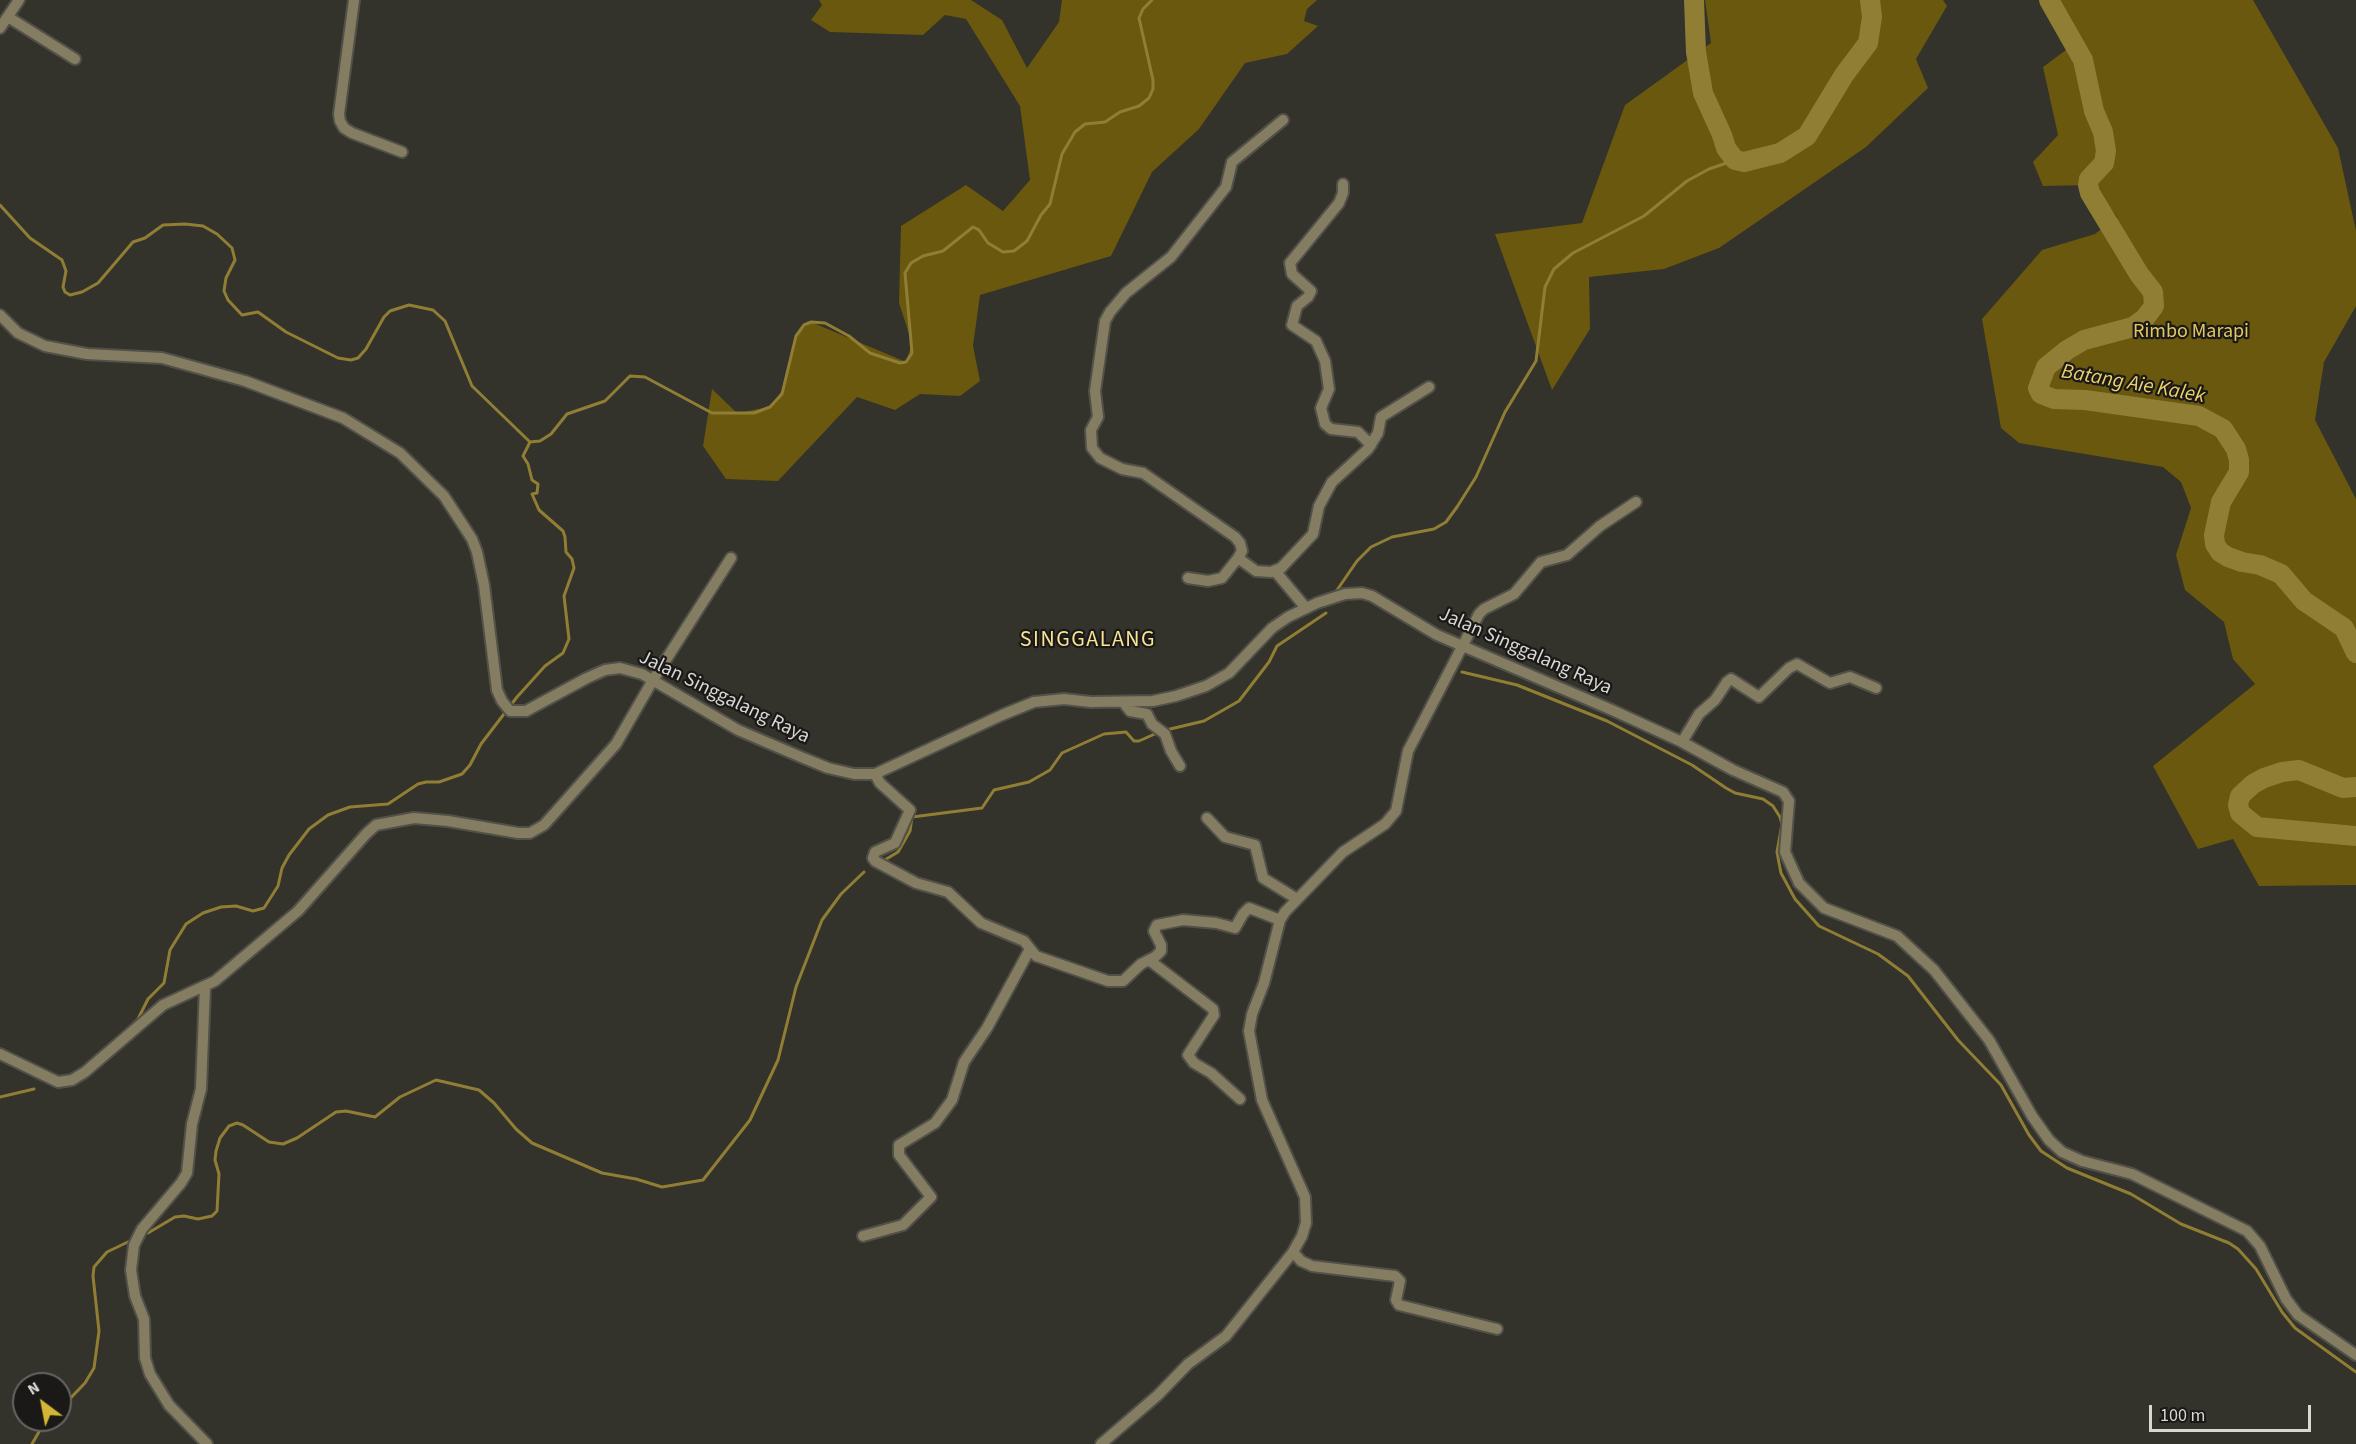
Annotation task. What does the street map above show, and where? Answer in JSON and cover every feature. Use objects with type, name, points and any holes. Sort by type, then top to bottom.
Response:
[{"type":"street","points":[[0,28],[19,0]]},
{"type":"street","points":[[354,0],[340,121],[344,128],[352,133],[402,152]]},
{"type":"street","points":[[8,17],[75,59]]},
{"type":"street","points":[[1188,578],[1208,581],[1222,578],[1238,558],[1242,550],[1240,543],[1235,537],[1143,473],[1109,465],[1092,448],[1091,430],[1098,417],[1095,391],[1105,321],[1126,293],[1171,257],[1226,187],[1232,162],[1283,120]]},
{"type":"street","points":[[1343,184],[1343,193],[1339,203],[1290,263],[1292,274],[1311,291],[1308,297],[1297,306],[1292,323],[1294,327],[1316,341],[1325,361],[1329,389],[1321,408],[1325,424],[1331,429],[1358,432],[1371,445]]},
{"type":"street","name":"Jalan Singgalang Raya","points":[[0,315],[18,333],[45,346],[87,354],[162,358],[277,392],[343,418],[400,453],[444,496],[472,539],[479,558],[484,585],[497,690],[510,711],[526,711],[605,670],[620,668],[642,674],[700,709],[763,741],[828,768],[854,774],[875,774],[1034,702],[1064,699],[1153,701],[1206,686],[1229,673],[1272,628],[1306,608],[1345,594],[1362,593],[1372,596],[1437,635],[1462,647],[1612,710],[1682,742],[1733,770],[1778,788],[1789,801],[1785,852],[1799,883],[1824,908],[1897,936],[1934,970],[1989,1041],[2032,1116],[2049,1140],[2062,1152],[2082,1161],[2132,1174],[2247,1231],[2259,1246],[2286,1299],[2298,1315],[2356,1355]]},
{"type":"street","points":[[1238,558],[1256,572],[1266,573],[1281,568],[1313,534],[1320,506],[1335,478],[1362,456],[1371,445],[1380,427],[1381,417],[1429,387]]},
{"type":"street","points":[[1101,1444],[1158,1395],[1188,1364],[1226,1336],[1293,1252],[1302,1236],[1306,1223],[1305,1197],[1262,1100],[1249,1031],[1280,920],[1297,899],[1343,852],[1385,824],[1396,811],[1408,751],[1481,611],[1514,594],[1541,562],[1567,555],[1600,526],[1636,502]]},
{"type":"street","points":[[0,1053],[58,1082],[72,1080],[85,1072],[163,1005],[205,987],[298,911],[376,825],[414,818],[530,833],[544,825],[616,744],[653,680],[731,558]]},
{"type":"street","points":[[1275,571],[1306,608]]},
{"type":"street","points":[[1682,742],[1700,714],[1715,700],[1731,679],[1759,697],[1789,668],[1797,664],[1830,683],[1850,677],[1876,688]]},
{"type":"street","points":[[1123,702],[1130,711],[1147,714],[1152,724],[1165,734],[1180,766]]},
{"type":"street","points":[[875,774],[880,783],[908,807],[910,812],[895,843],[875,852],[873,858],[875,861],[916,883],[948,892],[981,923],[1024,941],[1036,956],[1113,981],[1126,980],[1141,964],[1161,951],[1161,945],[1154,931],[1157,925],[1183,920],[1216,923],[1235,928],[1249,908],[1280,920]]},
{"type":"street","points":[[1206,818],[1225,837],[1255,845],[1263,878],[1297,899]]},
{"type":"street","points":[[863,1236],[903,1225],[931,1197],[899,1155],[899,1144],[935,1123],[952,1100],[964,1062],[987,1028],[1030,949]]},
{"type":"street","points":[[1149,960],[1213,1009],[1214,1015],[1188,1055],[1194,1063],[1211,1073],[1240,1099]]},
{"type":"street","points":[[205,987],[201,1089],[192,1124],[187,1173],[182,1183],[142,1229],[134,1245],[131,1270],[135,1296],[144,1319],[145,1358],[150,1374],[169,1405],[207,1444]]},
{"type":"street","points":[[1293,1252],[1301,1261],[1312,1266],[1395,1276],[1400,1281],[1396,1300],[1399,1305],[1497,1329]]},
{"type":"green space","points":[[819,0],[971,0],[1002,20],[1027,68],[1059,22],[1062,0],[1317,0],[1307,9],[1304,21],[1318,26],[1287,54],[1245,63],[1199,129],[1152,172],[1111,256],[980,295],[973,346],[980,381],[960,396],[920,394],[895,410],[857,397],[778,481],[726,479],[703,446],[712,389],[737,413],[770,407],[785,386],[797,333],[811,322],[906,362],[912,343],[899,303],[901,226],[966,185],[1003,211],[1030,180],[1020,106],[966,19],[945,15],[923,35],[830,32],[811,20],[822,5]]},
{"type":"green space","points":[[1705,0],[1943,0],[1947,6],[1916,59],[1928,88],[1866,147],[1719,248],[1664,269],[1589,277],[1590,329],[1552,390],[1495,234],[1582,223],[1625,105],[1711,43]]},
{"type":"green space","name":"Rimbo Marapi","points":[[2053,0],[2253,0],[2338,148],[2356,231],[2356,306],[2324,362],[2315,420],[2356,499],[2356,885],[2259,886],[2233,839],[2198,849],[2153,766],[2255,684],[2233,659],[2224,622],[2185,590],[2176,555],[2191,508],[2181,482],[2163,467],[2019,443],[2001,428],[1982,319],[2042,250],[2095,234],[2117,217],[2093,185],[2043,186],[2033,162],[2058,135],[2043,67],[2066,50]]},
{"type":"waterway","points":[[0,205],[30,238],[62,260],[66,271],[63,287],[70,295],[82,292],[98,283],[133,242],[145,238],[163,225],[185,224],[203,226],[217,234],[232,248],[235,260],[226,278],[224,291],[228,300],[242,315],[258,312],[286,332],[338,358],[351,360],[358,358],[390,311],[409,305],[433,310],[445,321],[472,386],[530,442],[540,441],[551,434],[567,414],[605,401],[630,376],[645,377],[712,413],[754,413],[770,407],[782,394],[796,336],[804,325],[811,322],[825,323],[849,336],[870,353],[900,363],[906,362],[912,353],[905,273],[911,263],[923,256],[943,251],[973,227],[979,230],[988,243],[1003,252],[1014,251],[1027,241],[1041,215],[1050,204],[1062,154],[1075,132],[1085,124],[1105,122],[1120,112],[1139,106],[1149,98],[1153,89],[1153,80],[1139,18],[1143,9],[1152,0]]},
{"type":"waterway","name":"Batang Aie Kalek","points":[[1694,0],[1696,52],[1703,93],[1726,148],[1735,160],[1744,162],[1780,153],[1807,136],[1844,75],[1868,43],[1872,17],[1870,0]]},
{"type":"waterway","name":"Batang Aie Kalek","points":[[2049,0],[2083,60],[2094,111],[2103,132],[2106,151],[2104,163],[2089,179],[2090,193],[2139,274],[2153,292],[2154,306],[2145,318],[2133,327],[2084,340],[2067,350],[2046,367],[2038,388],[2041,394],[2054,399],[2085,400],[2199,416],[2223,429],[2236,449],[2239,472],[2221,502],[2214,535],[2215,544],[2220,552],[2228,557],[2260,565],[2281,574],[2304,601],[2344,628],[2356,653]]},
{"type":"waterway","points":[[1335,593],[1357,561],[1371,547],[1392,537],[1434,529],[1446,522],[1457,507],[1476,477],[1505,412],[1536,361],[1545,287],[1554,269],[1573,253],[1644,216],[1687,181],[1709,169],[1735,160]]},
{"type":"waterway","points":[[121,1035],[138,1019],[148,999],[164,983],[170,950],[186,924],[203,913],[221,907],[236,906],[253,911],[264,908],[278,886],[282,868],[289,855],[309,829],[328,815],[350,807],[388,804],[418,784],[439,782],[462,774],[470,765],[481,744],[517,697],[545,666],[563,653],[569,639],[564,596],[574,568],[572,559],[566,552],[563,531],[539,510],[532,494],[537,493],[538,484],[532,480],[528,464],[523,456],[530,442]]},
{"type":"waterway","points":[[1166,730],[1204,721],[1239,701],[1269,662],[1277,646],[1326,613]]},
{"type":"waterway","points":[[1462,672],[1517,685],[1607,721],[1692,765],[1735,793],[1763,799],[1773,806],[1782,824],[1777,852],[1781,873],[1795,899],[1819,926],[1878,954],[1908,976],[1958,1040],[2001,1085],[2029,1135],[2041,1151],[2067,1168],[2131,1194],[2181,1224],[2229,1243],[2238,1249],[2256,1269],[2282,1312],[2295,1328],[2356,1372]]},
{"type":"waterway","points":[[883,861],[898,852],[910,831],[912,817],[982,808],[994,790],[1029,782],[1050,770],[1062,753],[1104,734],[1126,732],[1134,741],[1139,741],[1157,733]]},
{"type":"waterway","name":"Batang Aie Kalek","points":[[2356,787],[2343,788],[2299,770],[2282,772],[2253,784],[2240,796],[2238,805],[2240,813],[2257,827],[2356,836]]},
{"type":"waterway","points":[[148,1233],[175,1217],[198,1219],[212,1216],[217,1211],[219,1174],[215,1160],[216,1151],[220,1138],[229,1126],[237,1123],[269,1142],[283,1144],[297,1138],[336,1112],[346,1111],[375,1117],[400,1097],[436,1080],[479,1090],[532,1143],[602,1173],[636,1179],[662,1187],[703,1180],[750,1120],[778,1060],[796,987],[822,920],[841,894],[864,872]]},
{"type":"waterway","points":[[0,1097],[34,1089]]},
{"type":"waterway","points":[[72,1397],[85,1383],[94,1368],[99,1331],[94,1267],[107,1252],[132,1240]]},
{"type":"waterway","points":[[32,1444],[39,1432]]},
{"type":"district","name":"SINGGALANG","points":[[1088,641]]}]
